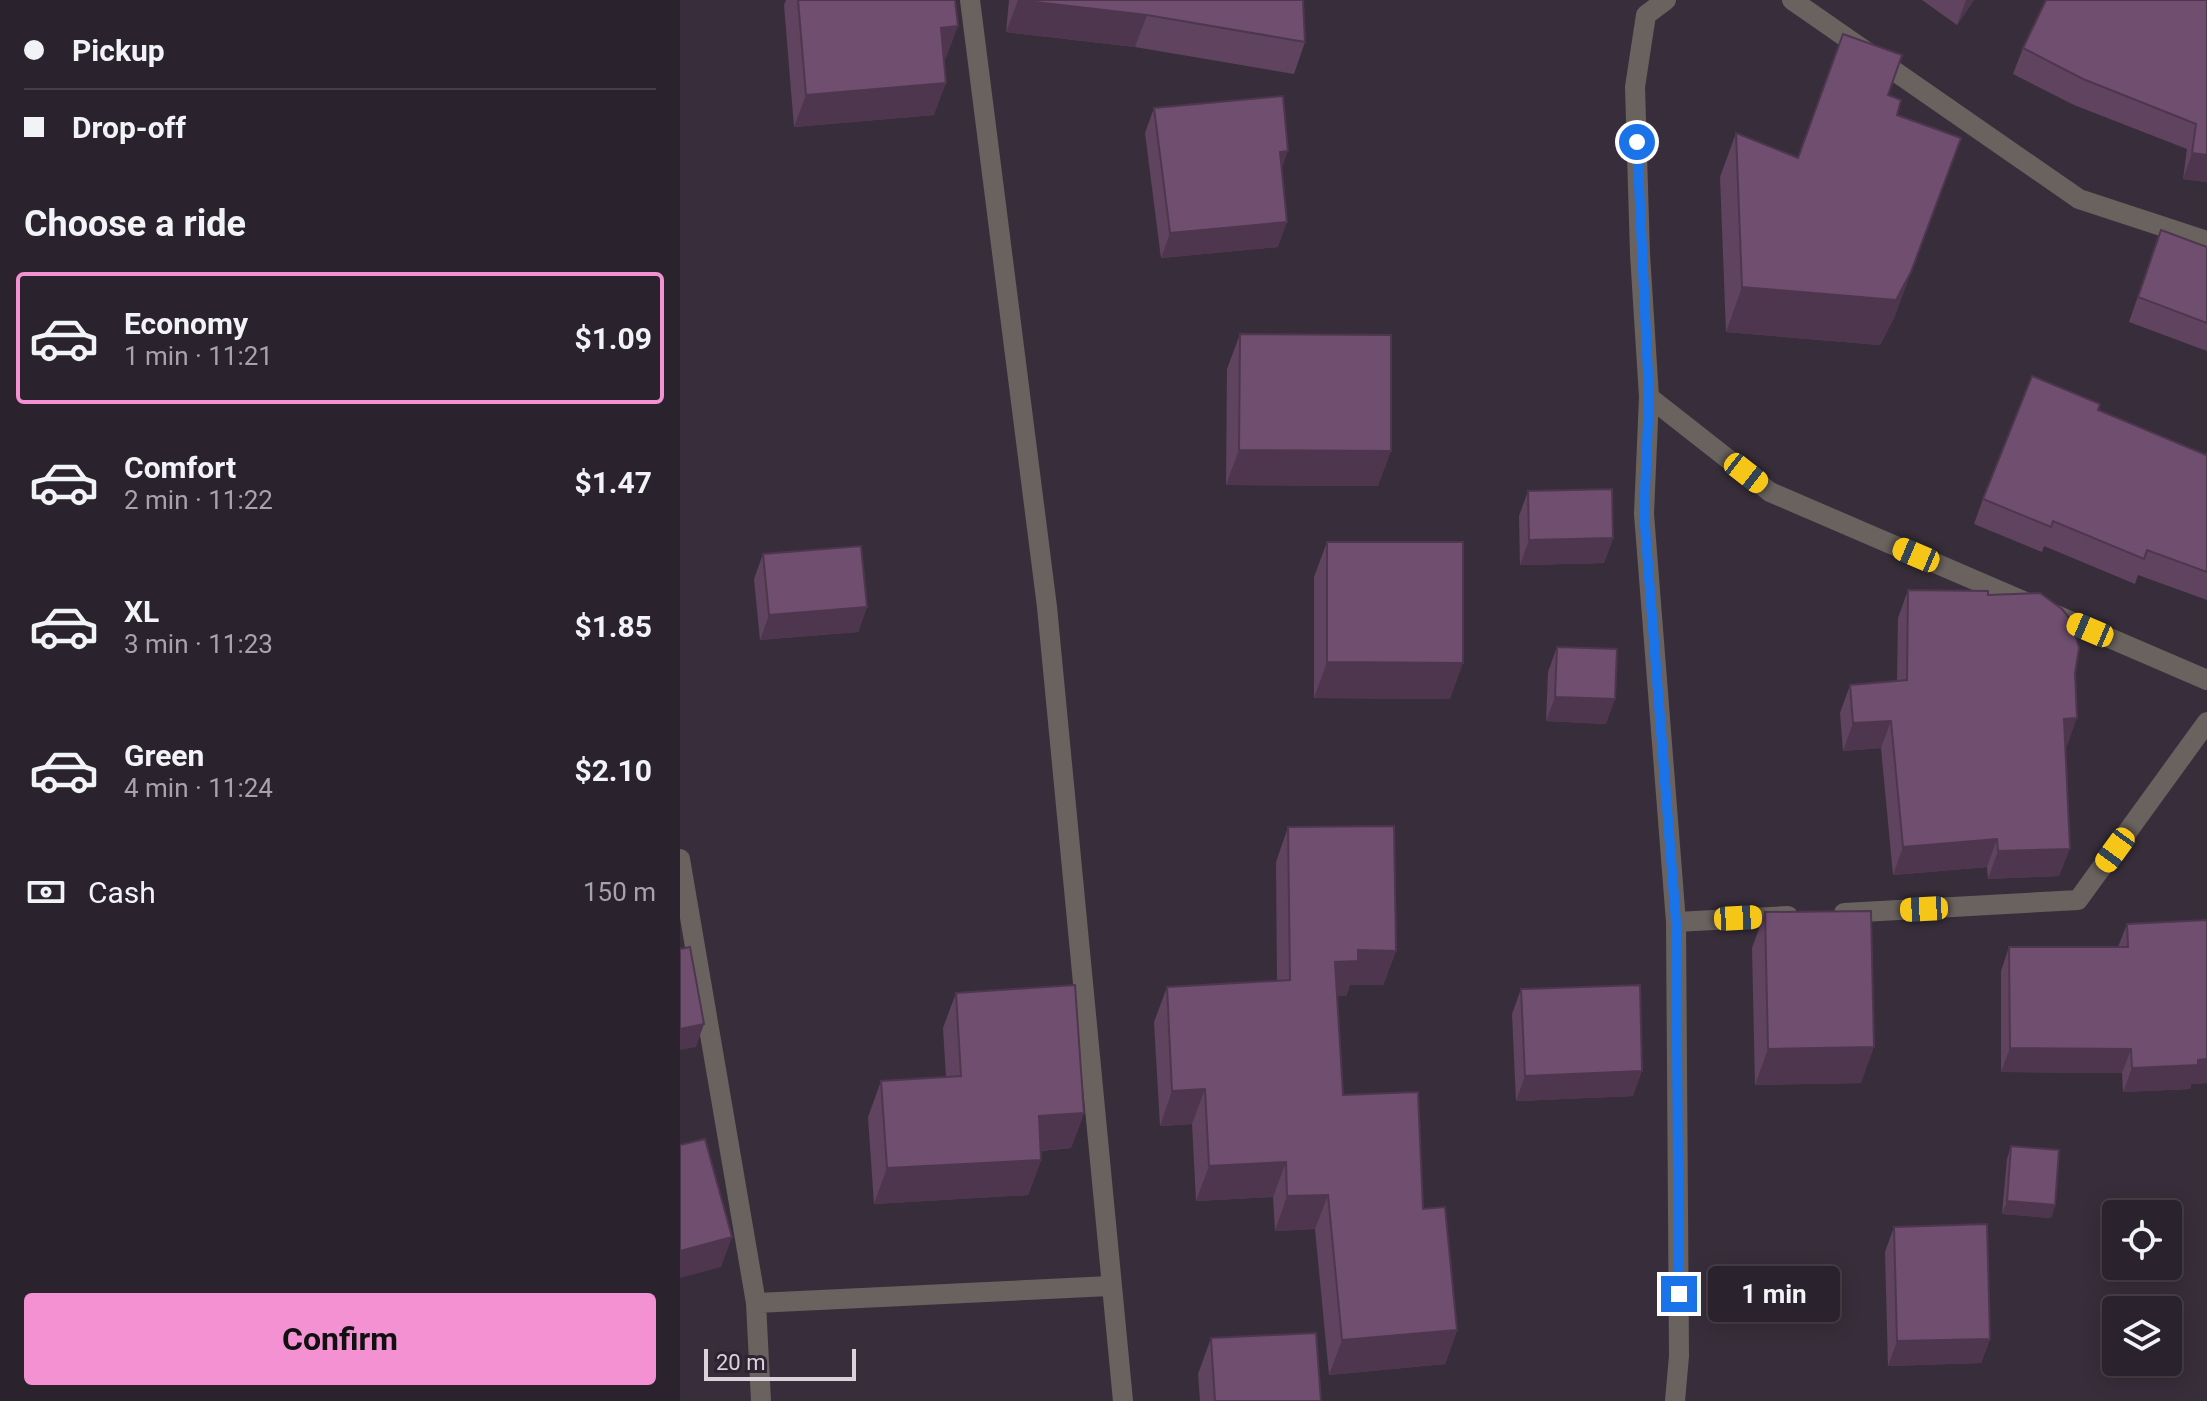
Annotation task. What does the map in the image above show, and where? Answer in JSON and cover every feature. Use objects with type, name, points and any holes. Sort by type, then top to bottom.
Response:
[{"type":"street","points":[[970,0],[1047,607],[1123,1401]]},
{"type":"street","points":[[1666,0],[1646,15],[1635,87],[1640,254],[1649,397],[1644,514],[1676,922],[1679,1356],[1675,1401]]},
{"type":"street","points":[[1792,0],[2079,199],[2207,241]]},
{"type":"street","points":[[1649,397],[1770,492],[2207,680]]},
{"type":"street","points":[[1676,922],[2078,900],[2207,722]]},
{"type":"street","points":[[680,859],[756,1303],[761,1401]]},
{"type":"street","points":[[756,1303],[1110,1286]]},
{"type":"building","points":[[798,0],[955,0],[958,26],[941,28],[946,83],[806,95]]},
{"type":"building","points":[[1018,0],[1303,0],[1305,42],[1147,15]]},
{"type":"building","points":[[2046,0],[2207,0],[2207,155],[2192,153],[2196,124],[2083,79],[2023,48]]},
{"type":"building","points":[[1843,34],[1902,55],[1888,95],[1901,100],[1897,115],[1961,138],[1911,272],[1896,300],[1742,287],[1736,133],[1798,158]]},
{"type":"building","points":[[1283,96],[1288,151],[1280,152],[1287,222],[1170,233],[1154,108]]},
{"type":"building","points":[[2161,230],[2207,247],[2207,323],[2138,297]]},
{"type":"building","points":[[1240,334],[1391,335],[1391,451],[1239,450]]},
{"type":"building","points":[[2032,376],[2100,404],[2098,410],[2207,453],[2207,572],[2147,550],[2144,559],[2053,521],[2051,527],[1983,499]]},
{"type":"building","points":[[1612,489],[1613,538],[1529,540],[1528,491]]},
{"type":"building","points":[[1327,542],[1463,542],[1463,663],[1327,662]]},
{"type":"building","points":[[861,546],[867,607],[769,615],[763,554]]},
{"type":"building","points":[[1908,590],[1988,591],[1988,595],[2040,593],[2071,620],[2079,648],[2075,673],[2077,718],[2064,719],[2070,849],[1998,851],[1997,839],[1903,847],[1891,721],[1853,723],[1850,685],[1907,680]]},
{"type":"building","points":[[1557,647],[1617,649],[1615,699],[1555,697]]},
{"type":"building","points":[[1394,826],[1396,951],[1358,950],[1358,961],[1335,962],[1343,1095],[1418,1092],[1423,1209],[1445,1207],[1457,1330],[1342,1340],[1328,1195],[1287,1196],[1286,1162],[1209,1166],[1205,1089],[1172,1091],[1167,987],[1290,980],[1288,827]]},
{"type":"building","points":[[1871,911],[1874,1047],[1768,1049],[1765,912]]},
{"type":"building","points":[[2207,920],[2207,1059],[2198,1060],[2198,1065],[2132,1068],[2131,1049],[2010,1048],[2009,947],[2128,947],[2127,924]]},
{"type":"building","points":[[690,947],[704,1024],[680,1029],[680,949]]},
{"type":"building","points":[[1075,985],[1084,1113],[1039,1116],[1041,1160],[887,1168],[881,1081],[961,1076],[956,993]]},
{"type":"building","points":[[1640,985],[1642,1071],[1525,1076],[1521,989]]},
{"type":"building","points":[[705,1139],[732,1237],[680,1251],[680,1145]]},
{"type":"building","points":[[2011,1146],[2059,1150],[2055,1205],[2007,1201]]},
{"type":"building","points":[[1987,1224],[1990,1339],[1897,1341],[1894,1227]]},
{"type":"building","points":[[1316,1333],[1321,1401],[1215,1401],[1211,1338]]},
{"type":"route","points":[[1637,142],[1649,397],[1644,514],[1676,922],[1679,1294]]}]
